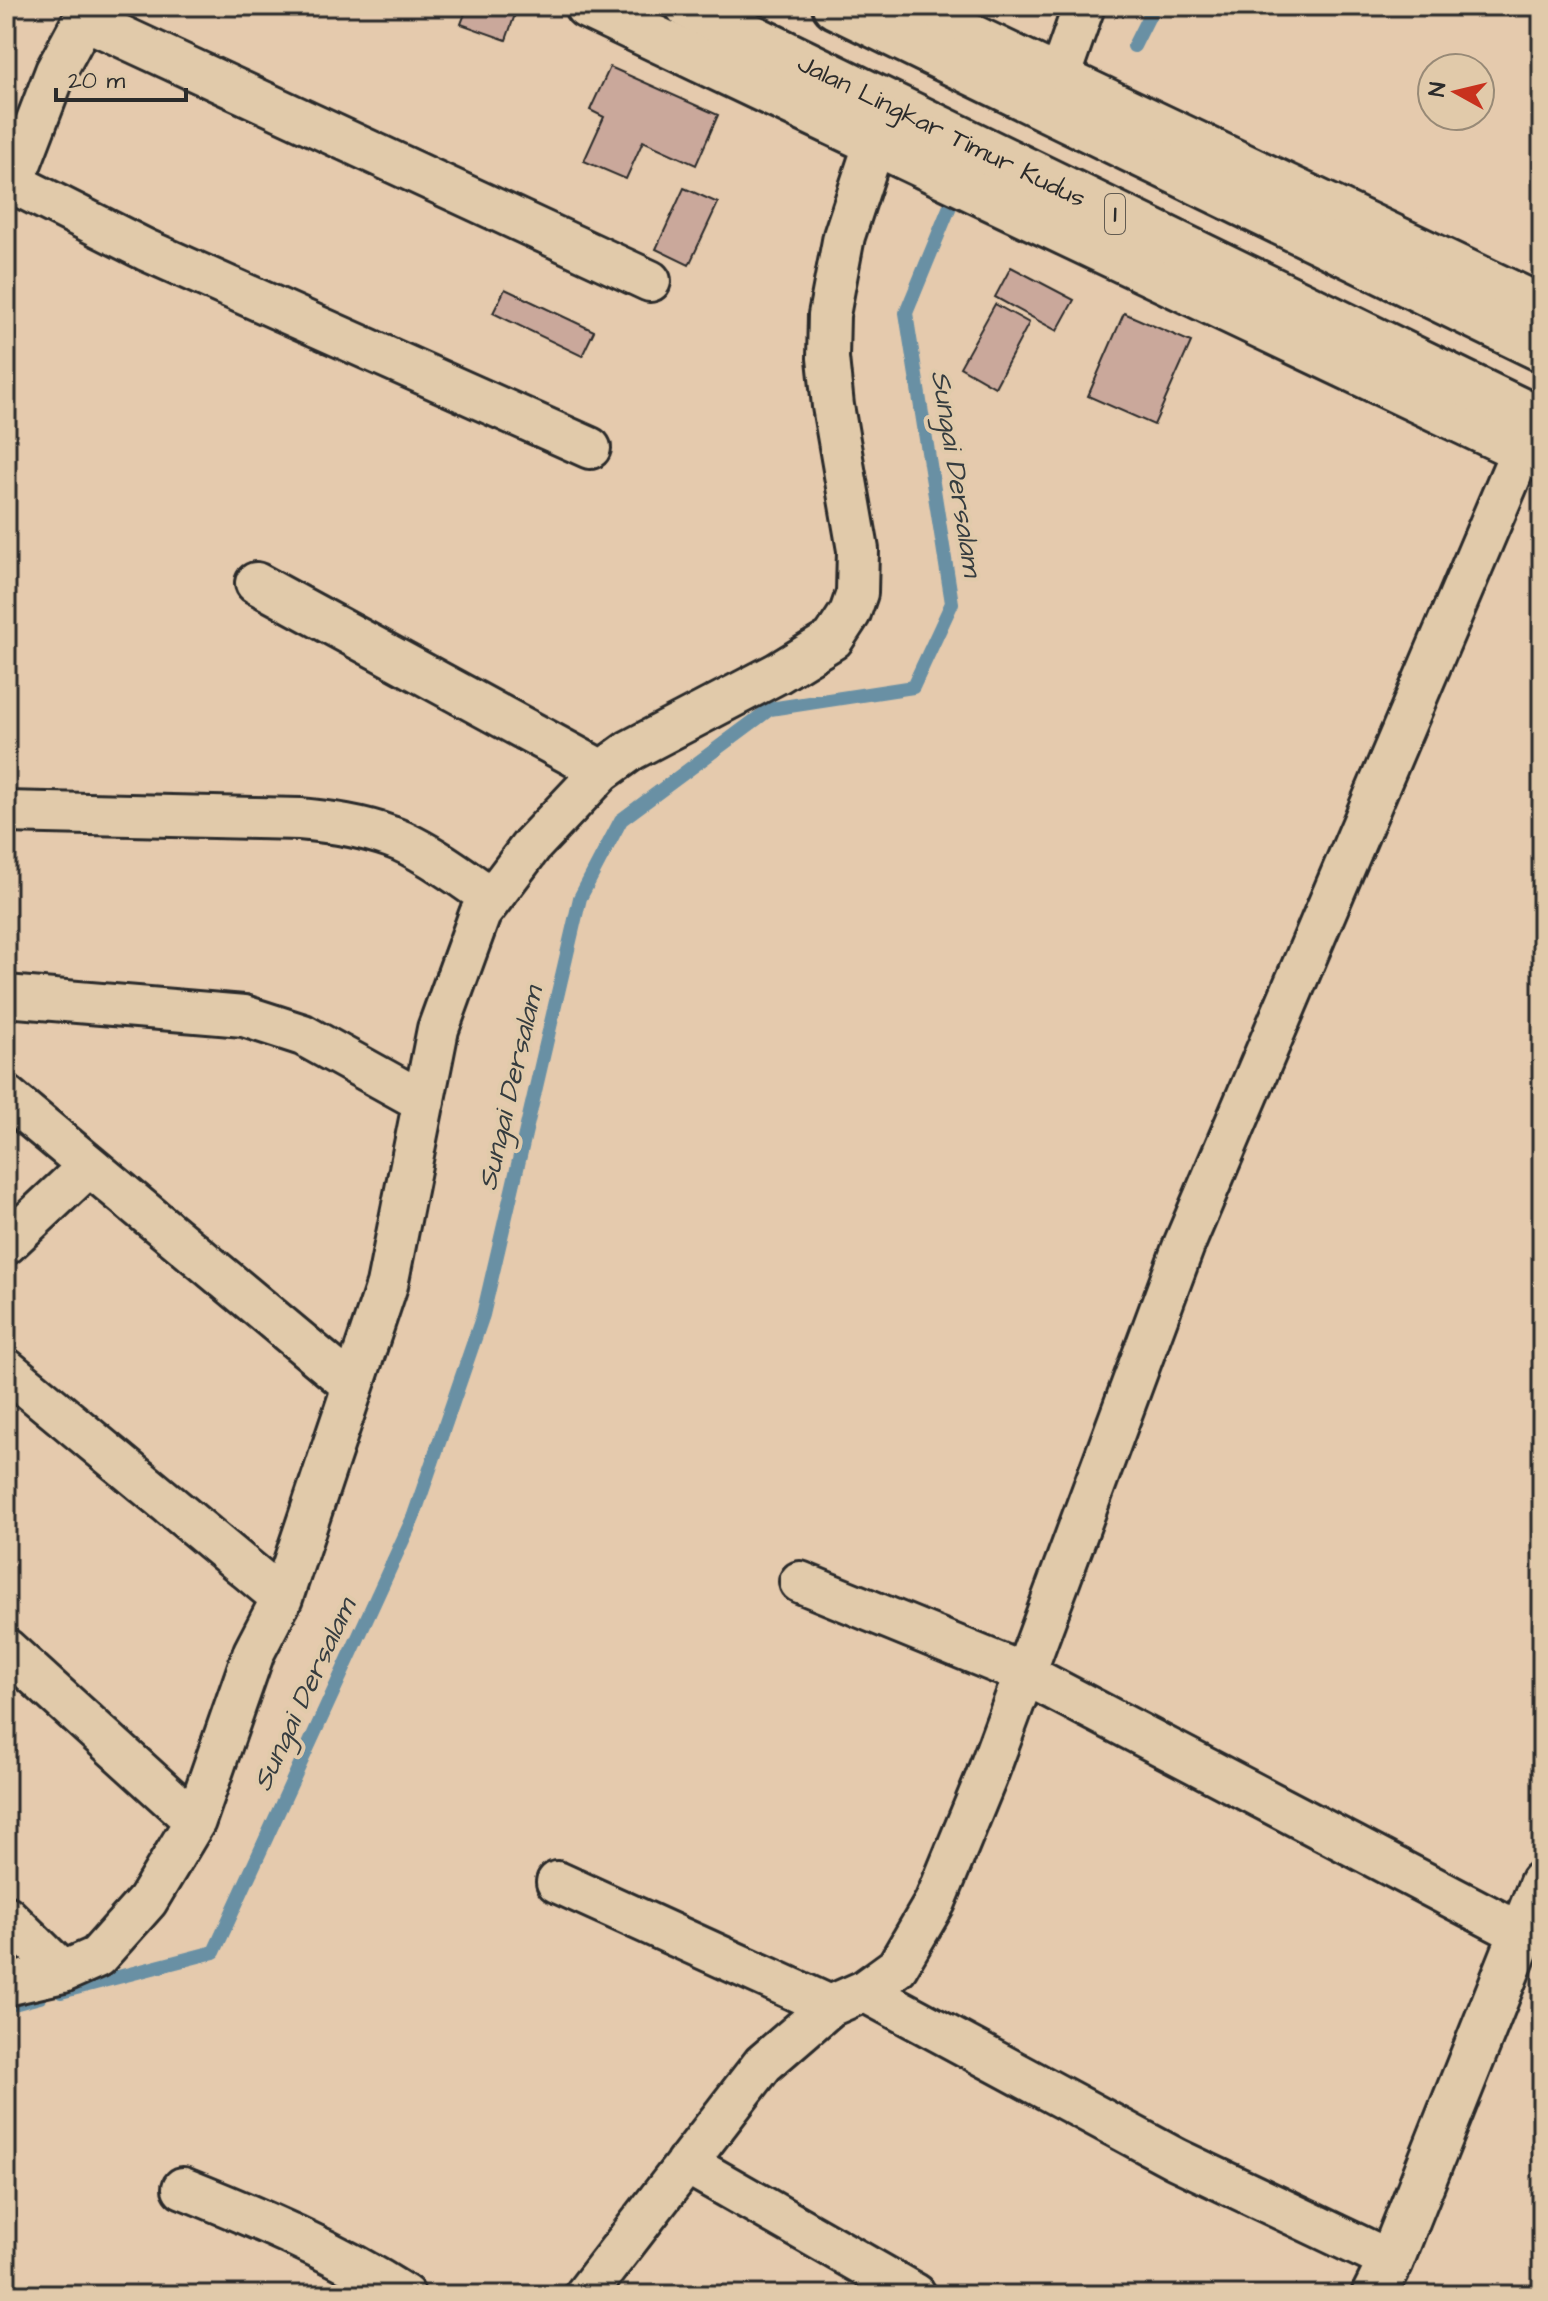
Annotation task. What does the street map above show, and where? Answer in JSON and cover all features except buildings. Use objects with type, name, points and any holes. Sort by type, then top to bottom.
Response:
[{"type":"main road","points":[[587,6],[875,142],[1535,443]]},
{"type":"main road","name":"Jalan Lingkar Timur Kudus","points":[[688,6],[1535,443]]},
{"type":"main road","points":[[835,6],[1542,349]]},
{"type":"main road","points":[[906,6],[1542,308]]},
{"type":"main road","points":[[1383,2278],[1542,1883]]},
{"type":"street","points":[[1059,77],[1084,6]]},
{"type":"street","points":[[590,448],[9,188],[20,114],[56,71],[88,12],[650,281]]},
{"type":"street","points":[[6,1985],[63,1972],[97,1957],[147,1901],[195,1821],[254,1652],[282,1598],[387,1285],[438,1029],[480,914],[532,845],[602,771],[631,750],[778,673],[833,639],[850,613],[857,593],[858,550],[833,406],[828,358],[829,315],[844,236],[875,142]]},
{"type":"street","points":[[585,2295],[763,2064],[847,1999],[897,1967],[935,1902],[986,1778],[1184,1245],[1535,443]]},
{"type":"street","points":[[256,583],[602,771]]},
{"type":"street","points":[[6,812],[300,819],[346,824],[394,838],[462,877],[491,898]]},
{"type":"street","points":[[6,996],[244,1016],[303,1035],[424,1102]]},
{"type":"street","points":[[6,1096],[353,1386]]},
{"type":"street","points":[[6,1244],[89,1166]]},
{"type":"street","points":[[6,1369],[282,1598]]},
{"type":"street","points":[[800,1582],[1025,1674],[1522,1934]]},
{"type":"street","points":[[6,1649],[195,1821]]},
{"type":"street","points":[[557,1882],[847,1999],[1176,2159],[1383,2278]]},
{"type":"street","points":[[6,1916],[63,1972]]},
{"type":"street","points":[[686,2163],[915,2294]]},
{"type":"street","points":[[183,2188],[357,2265],[404,2295]]},
{"type":"waterway","name":"Sungai Dersalam","points":[[1134,46],[1154,6]]},
{"type":"waterway","name":"Sungai Dersalam","points":[[61,1992],[214,1952],[413,1518],[483,1315],[580,898],[621,820],[770,709],[913,687],[952,603],[906,313],[955,194]]},
{"type":"waterway","name":"Sungai Dersalam","points":[[6,2006],[40,1997]]}]
